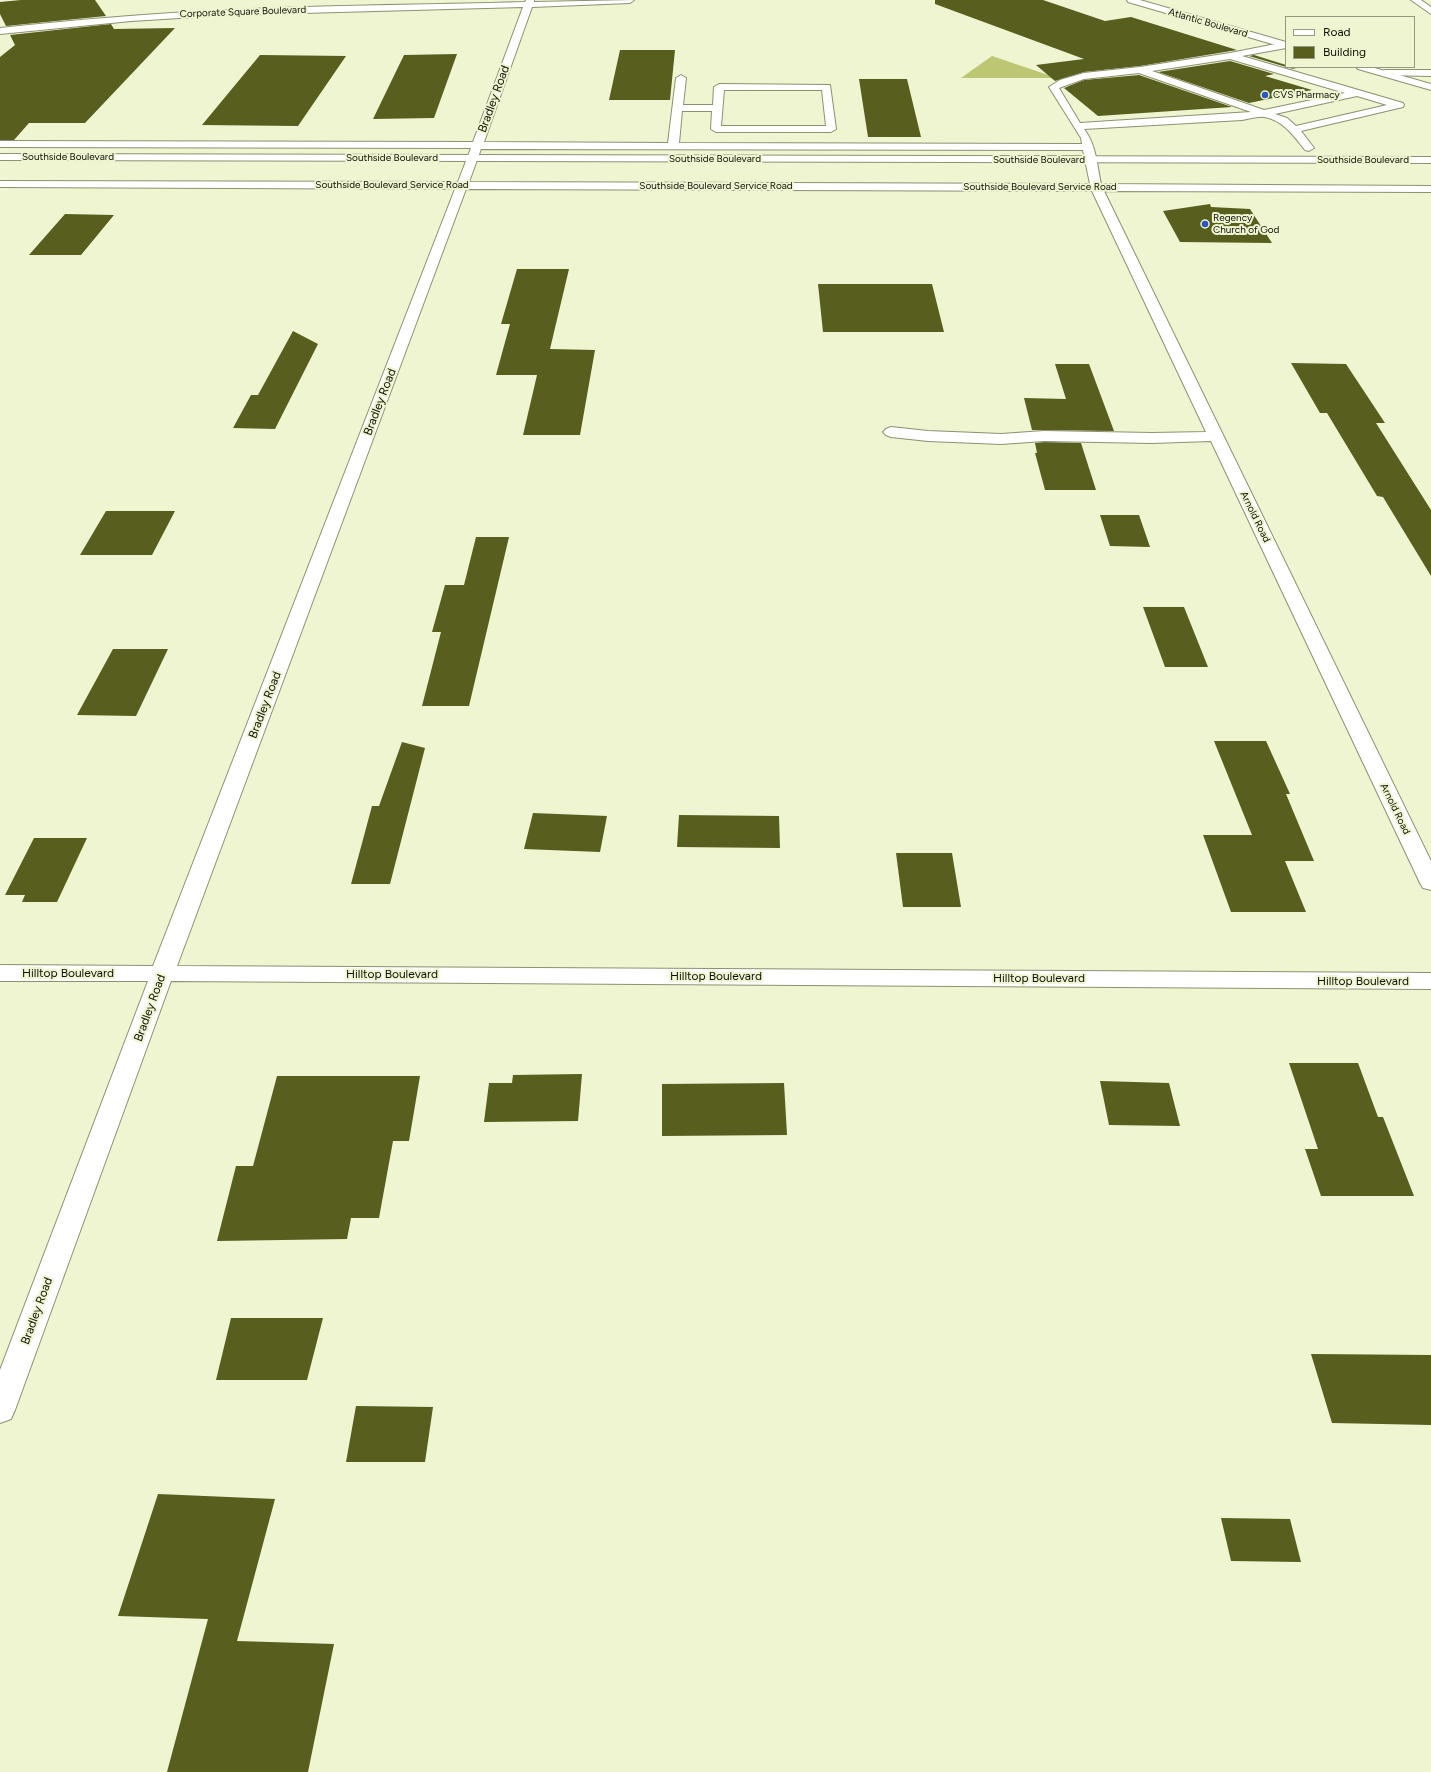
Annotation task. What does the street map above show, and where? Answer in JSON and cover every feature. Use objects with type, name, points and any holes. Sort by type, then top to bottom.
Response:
[{"type":"main road","name":"Corporate Square Boulevard","points":[[0,22],[186,7],[285,1],[394,0]]},
{"type":"main road","name":"Corporate Square Boulevard","points":[[0,31],[129,18],[239,12],[630,0]]},
{"type":"main road","name":"Atlantic Boulevard","points":[[1130,0],[1285,45]]},
{"type":"main road","points":[[1415,0],[1431,11]]},
{"type":"main road","name":"Bradley Road","points":[[0,1410],[162,974],[470,167],[530,2]]},
{"type":"main road","points":[[1140,70],[1230,56],[1285,45]]},
{"type":"main road","points":[[1230,56],[1399,104],[1294,130]]},
{"type":"main road","points":[[1365,68],[1431,87]]},
{"type":"main road","points":[[1140,70],[1283,120],[1313,148],[1293,148]]},
{"type":"main road","name":"Arnold Road","points":[[1140,70],[1098,75],[1060,83],[1054,87],[1077,126],[1086,138],[1093,166],[1217,436],[1431,883]]},
{"type":"main road","points":[[1385,73],[1431,73]]},
{"type":"main road","points":[[673,146],[681,78]]},
{"type":"main road","points":[[719,87],[827,87],[831,128],[716,129],[716,108],[719,87]]},
{"type":"main road","points":[[1077,126],[1242,117],[1358,92]]},
{"type":"main road","points":[[677,108],[716,108]]},
{"type":"main road","name":"Southside Boulevard Service Road","points":[[0,144],[470,167],[673,146],[1093,166],[1431,189]]},
{"type":"main road","name":"Southside Boulevard","points":[[0,157],[470,167],[1093,166],[1431,160]]},
{"type":"main road","name":"Southside Boulevard Service Road","points":[[0,184],[470,167],[1093,166]]},
{"type":"main road","points":[[891,432],[928,436],[1001,439],[1044,436],[1152,438],[1217,436]]},
{"type":"main road","name":"Hilltop Boulevard","points":[[0,973],[532,974],[1431,981]]},
{"type":"green space","points":[[992,56],[1057,78],[961,78]]},
{"type":"building","points":[[21,0],[95,0],[106,16],[6,26],[0,14],[0,2]]},
{"type":"building","points":[[935,0],[1043,0],[1105,21],[1131,17],[1237,50],[1140,66],[1084,72],[1055,81],[1036,65],[1084,59],[935,4]]},
{"type":"building","points":[[111,24],[114,29],[175,28],[85,123],[29,123],[14,140],[0,140],[0,57],[15,45],[10,35]]},
{"type":"building","points":[[620,50],[675,50],[670,100],[609,100]]},
{"type":"building","points":[[457,54],[434,118],[373,119],[404,55]]},
{"type":"building","points":[[260,55],[346,56],[298,126],[202,125]]},
{"type":"building","points":[[1254,55],[1285,65],[1285,67],[1249,56]]},
{"type":"building","name":"CVS Pharmacy","points":[[1230,61],[1274,74],[1265,76],[1312,90],[1249,103],[1158,72]]},
{"type":"building","points":[[1139,75],[1232,107],[1098,116],[1064,88],[1084,80]]},
{"type":"building","points":[[859,79],[907,79],[921,137],[868,137]]},
{"type":"building","points":[[1210,204],[1211,207],[1250,209],[1272,243],[1180,242],[1163,211]]},
{"type":"building","points":[[65,214],[114,215],[81,255],[29,255]]},
{"type":"building","points":[[517,269],[569,269],[550,349],[595,350],[580,435],[523,435],[537,375],[496,375],[510,324],[501,324]]},
{"type":"building","points":[[818,284],[932,284],[944,332],[823,332]]},
{"type":"building","points":[[293,331],[318,344],[275,429],[233,428],[251,395],[258,395]]},
{"type":"building","points":[[1291,363],[1346,364],[1385,423],[1376,423],[1431,510],[1431,576],[1383,497],[1377,496],[1327,413],[1320,413]]},
{"type":"building","points":[[1055,364],[1089,364],[1114,431],[1032,430],[1024,398],[1066,399]]},
{"type":"building","points":[[1035,443],[1081,443],[1096,490],[1045,490],[1035,453],[1037,453]]},
{"type":"building","points":[[106,511],[175,511],[152,555],[80,555]]},
{"type":"building","points":[[1100,515],[1139,515],[1150,547],[1110,546]]},
{"type":"building","points":[[476,537],[509,537],[469,706],[422,706],[441,632],[432,632],[445,585],[464,585]]},
{"type":"building","points":[[1143,607],[1184,607],[1208,667],[1165,667]]},
{"type":"building","points":[[113,649],[168,649],[136,716],[77,715]]},
{"type":"building","points":[[1214,741],[1266,741],[1290,794],[1286,794],[1314,861],[1285,861],[1306,912],[1231,912],[1203,835],[1252,835]]},
{"type":"building","points":[[402,742],[425,748],[390,884],[351,884],[372,806],[379,806]]},
{"type":"building","points":[[533,813],[607,816],[600,852],[524,849]]},
{"type":"building","points":[[679,815],[779,816],[780,848],[677,847]]},
{"type":"building","points":[[34,838],[87,838],[57,902],[22,902],[25,895],[5,895]]},
{"type":"building","points":[[896,853],[952,853],[961,907],[903,907]]},
{"type":"building","points":[[1289,1063],[1358,1063],[1378,1117],[1383,1117],[1414,1196],[1321,1196],[1305,1149],[1318,1149]]},
{"type":"building","points":[[582,1074],[578,1121],[484,1122],[489,1083],[512,1083],[513,1075]]},
{"type":"building","points":[[277,1076],[420,1076],[409,1141],[393,1141],[379,1218],[351,1218],[347,1239],[217,1241],[236,1166],[253,1166]]},
{"type":"building","points":[[1100,1081],[1169,1083],[1180,1126],[1109,1125]]},
{"type":"building","points":[[784,1083],[787,1135],[662,1136],[662,1084]]},
{"type":"building","points":[[231,1318],[323,1318],[307,1380],[216,1380]]},
{"type":"building","points":[[1311,1354],[1431,1355],[1431,1425],[1332,1423]]},
{"type":"building","points":[[356,1406],[433,1407],[425,1462],[346,1462]]},
{"type":"building","points":[[158,1494],[275,1499],[237,1641],[334,1644],[308,1772],[167,1772],[208,1619],[118,1616]]},
{"type":"building","points":[[1221,1518],[1290,1519],[1301,1562],[1231,1561]]},
{"type":"place","name":"CVS Pharmacy","points":[[1265,95]]},
{"type":"place","name":"Regency Church of God","points":[[1205,224]]}]
